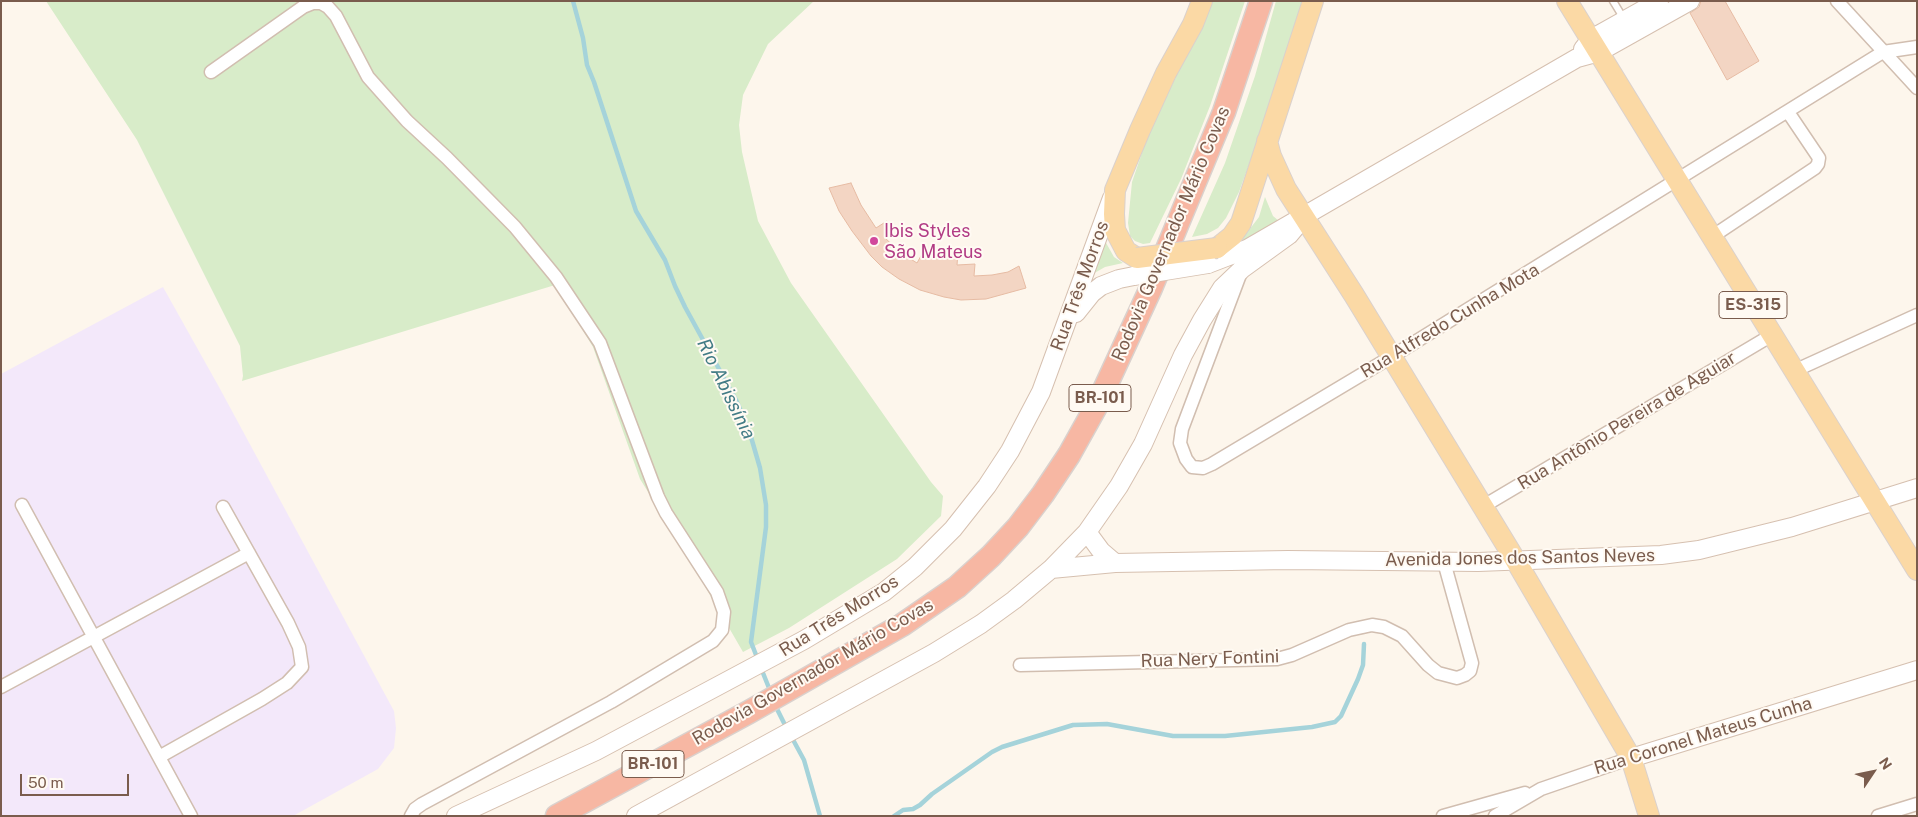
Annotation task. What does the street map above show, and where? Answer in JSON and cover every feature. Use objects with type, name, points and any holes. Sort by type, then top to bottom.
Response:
[{"type":"highway","name":"Rodovia Governador Mário Covas","points":[[557,816],[796,686],[902,625],[957,586],[1002,544],[1018,526],[1043,494],[1069,455],[1098,403],[1151,288],[1224,112],[1261,1]]},
{"type":"main road","name":"Rua Três Morros","points":[[456,816],[596,751],[804,640],[884,592],[915,567],[953,529],[987,486],[1010,451],[1041,392],[1115,190],[1166,73],[1193,24],[1202,1]]},
{"type":"main road","points":[[1212,256],[1232,236],[1241,222],[1313,1]]},
{"type":"main road","name":"ES-315","points":[[1567,1],[1679,180],[1873,501],[1917,570]]},
{"type":"main road","points":[[1065,327],[1092,293],[1101,286],[1119,279],[1136,267],[1237,254],[1577,58],[1595,46],[1625,20],[1659,1]]},
{"type":"main road","points":[[1595,46],[1690,1]]},
{"type":"main road","points":[[1268,142],[1278,173],[1516,561],[1631,758],[1649,816]]},
{"type":"main road","name":"Rua Três Morros","points":[[1115,190],[1115,230],[1136,267]]},
{"type":"main road","points":[[636,816],[926,658],[981,624],[1014,600],[1051,569],[1086,532],[1119,486],[1143,444],[1183,355],[1222,288],[1242,270],[1289,235],[1304,217]]},
{"type":"main road","name":"Avenida Jones dos Santos Neves","points":[[1051,569],[1115,563],[1288,560],[1516,561],[1661,555],[1699,550],[1792,527],[1917,488]]},
{"type":"main road","points":[[1086,532],[1101,551],[1115,563]]},
{"type":"main road","name":"Rua Coronel Mateus Cunha","points":[[1631,758],[1917,670]]},
{"type":"street","points":[[1837,1],[1917,88]]},
{"type":"street","points":[[212,72],[304,7],[313,3],[321,3],[328,7],[336,16],[368,77],[407,121],[515,226],[556,277],[600,344],[658,497],[717,592],[724,612],[722,630],[714,641],[611,702],[422,804],[415,809],[411,816]]},
{"type":"street","points":[[1883,52],[1917,47]]},
{"type":"street","name":"Rua Alfredo Cunha Mota","points":[[1242,270],[1182,428],[1180,443],[1186,459],[1192,467],[1204,468],[1212,464],[1391,358],[1883,52]]},
{"type":"street","points":[[1713,236],[1818,164],[1819,158],[1788,112]]},
{"type":"street","points":[[1794,371],[1917,315]]},
{"type":"street","name":"Rua Antônio Pereira de Aguiar","points":[[1482,507],[1772,335]]},
{"type":"street","points":[[22,505],[191,816]]},
{"type":"street","points":[[159,758],[262,699],[286,683],[302,668],[299,646],[288,623],[223,507]]},
{"type":"street","points":[[1,687],[249,553]]},
{"type":"street","name":"Rua Nery Fontini","points":[[1020,665],[1277,659],[1292,655],[1349,630],[1372,625],[1384,627],[1402,636],[1428,665],[1438,673],[1457,678],[1466,675],[1470,671],[1472,663],[1444,562]]},
{"type":"street","name":"Rua Coronel Mateus Cunha","points":[[1495,816],[1541,789],[1631,758]]},
{"type":"street","points":[[1443,816],[1541,789]]},
{"type":"street","points":[[1878,816],[1917,804]]},
{"type":"lane","points":[[1612,1],[1625,20]]},
{"type":"shaded area","points":[[163,287],[394,711],[396,728],[394,748],[378,769],[293,816],[1,816],[1,374]]},
{"type":"green space","points":[[46,1],[814,1],[768,44],[743,95],[739,125],[742,152],[758,221],[791,283],[931,482],[943,496],[941,516],[897,559],[789,628],[743,652],[640,479],[593,347],[555,285],[242,381],[240,346],[137,140]]},
{"type":"green space","points":[[1211,1],[1245,1],[1210,106],[1181,179],[1150,243],[1143,244],[1135,241],[1130,236],[1128,223],[1132,182],[1146,141]]},
{"type":"green space","points":[[1276,1],[1308,1],[1239,192],[1226,218],[1218,228],[1207,234],[1192,237],[1225,163],[1255,76]]},
{"type":"green space","points":[[1265,197],[1273,216],[1279,221],[1239,243],[1259,217]]},
{"type":"green space","points":[[1105,241],[1114,257],[1123,263],[1105,267],[1091,275]]},
{"type":"building","points":[[1701,1],[1725,1],[1759,61],[1727,80],[1690,13],[1699,7]]},
{"type":"building","name":"Ibis Styles São Mateus","points":[[851,183],[861,205],[876,228],[887,221],[893,230],[884,237],[901,253],[917,263],[922,254],[934,259],[940,248],[958,253],[957,265],[975,264],[974,276],[1008,272],[1019,266],[1026,288],[986,299],[961,300],[920,290],[899,279],[882,267],[871,256],[839,211],[829,188]]},
{"type":"waterway","name":"Rio Abissínia","points":[[573,1],[583,38],[587,65],[636,211],[665,260],[685,307],[736,400],[749,430],[760,468],[766,505],[766,527],[751,642],[758,660]]},
{"type":"waterway","points":[[894,816],[903,810],[913,809],[920,805],[932,794],[992,752],[1002,747],[1073,725],[1107,724],[1173,736],[1225,736],[1312,727],[1335,722],[1341,716],[1358,679],[1363,665],[1364,644]]},
{"type":"waterway","name":"Rio Abissínia","points":[[761,668],[771,693]]},
{"type":"waterway","name":"Rio Abissínia","points":[[775,705],[787,729]]},
{"type":"waterway","name":"Rio Abissínia","points":[[791,736],[804,760],[820,816]]},
{"type":"place","name":"Ibis Styles São Mateus","points":[[874,241]]}]
